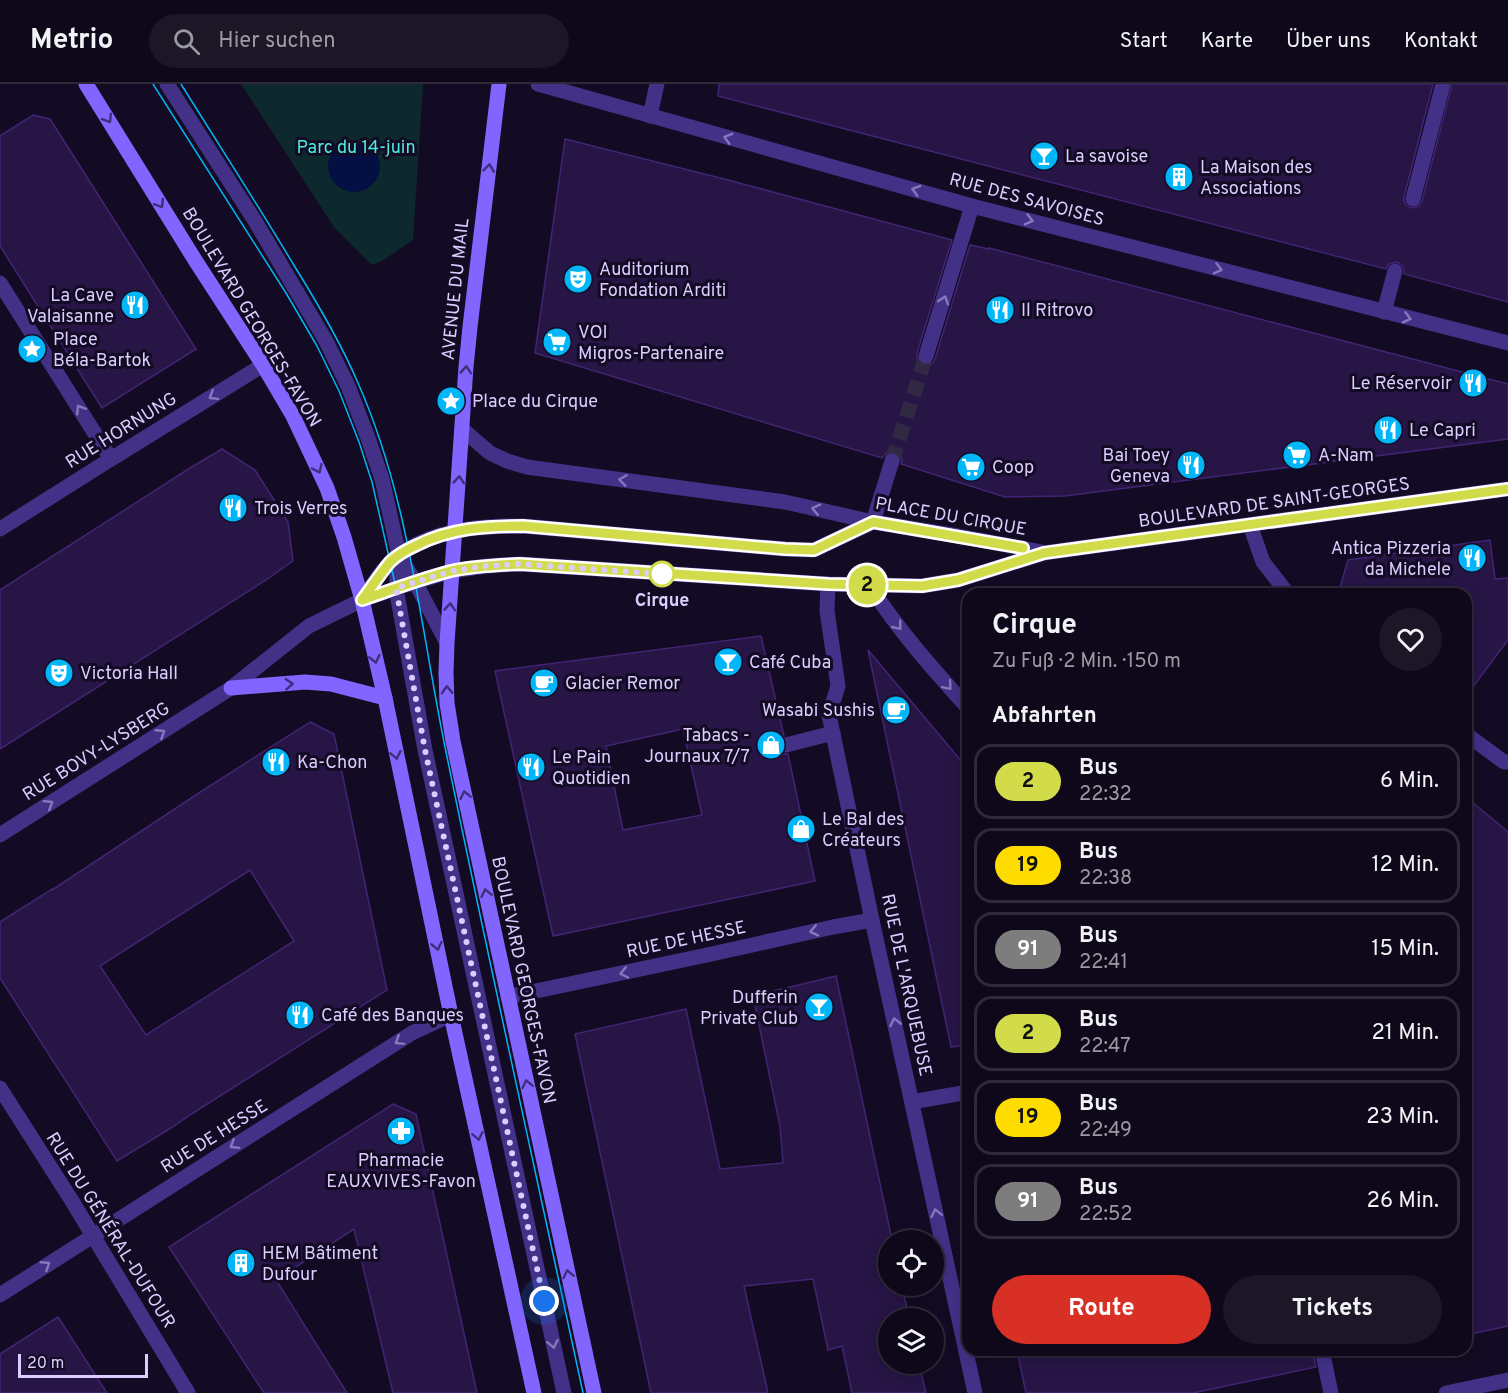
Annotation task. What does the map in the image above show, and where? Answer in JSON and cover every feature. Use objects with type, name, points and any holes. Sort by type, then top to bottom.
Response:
[{"type":"main road","name":"BOULEVARD GEORGES-FAVON","points":[[86,84],[293,416],[327,488],[344,537],[362,600],[385,698],[534,1393]]},
{"type":"main road","name":"AVENUE DU MAIL","points":[[452,571],[470,327],[499,84]]},
{"type":"main road","name":"BOULEVARD GEORGES-FAVON","points":[[452,571],[447,643],[447,703],[453,741],[594,1393]]},
{"type":"main road","points":[[231,688],[331,684],[385,698]]},
{"type":"street","points":[[167,84],[255,221],[326,341],[348,386],[382,479],[399,555],[396,588],[425,750],[564,1393]]},
{"type":"street","name":"RUE DES SAVOISES","points":[[538,84],[972,206],[1508,343]]},
{"type":"street","points":[[650,116],[657,84]]},
{"type":"street","points":[[1413,199],[1443,84]]},
{"type":"street","points":[[926,356],[972,206]]},
{"type":"street","points":[[1384,312],[1395,271]]},
{"type":"street","points":[[0,283],[111,459]]},
{"type":"street","name":"RUE HORNUNG","points":[[0,529],[263,365]]},
{"type":"street","name":"PLACE DU CIRQUE","points":[[462,429],[490,453],[527,467],[785,502],[873,522],[1044,553]]},
{"type":"street","points":[[362,600],[390,562],[399,555],[430,538],[488,526],[523,526],[814,550],[873,522],[892,461]]},
{"type":"street","name":"BOULEVARD DE SAINT-GEORGES","points":[[1044,553],[1508,489]]},
{"type":"street","points":[[1250,525],[1263,562],[1283,588]]},
{"type":"street","name":"PLACE DU CIRQUE","points":[[362,600],[452,571],[486,566],[520,564],[828,584],[922,586],[958,580],[1044,553]]},
{"type":"street","points":[[399,555],[447,643]]},
{"type":"street","name":"RUE DE L'ARQUEBUSE","points":[[828,584],[827,611],[838,686],[829,715],[962,1333]]},
{"type":"street","points":[[870,586],[887,612],[962,701]]},
{"type":"street","name":"RUE BOVY-LYSBERG","points":[[0,835],[231,688],[309,626],[362,600]]},
{"type":"street","points":[[786,745],[833,733]]},
{"type":"street","points":[[1472,739],[1503,762],[1508,762]]},
{"type":"street","name":"RUE DE HESSE","points":[[508,997],[872,920]]},
{"type":"street","name":"RUE DE HESSE","points":[[0,1295],[412,1033],[452,1015]]},
{"type":"street","name":"RUE DU GÉNÉRAL-DUFOUR","points":[[0,1088],[188,1393]]},
{"type":"street","points":[[912,1102],[962,1093]]},
{"type":"street","name":"RUE DE L'ARQUEBUSE","points":[[967,1356],[975,1393]]},
{"type":"street","points":[[1323,1356],[1331,1393]]},
{"type":"street","points":[[1446,1393],[1508,1380]]},
{"type":"green space","name":"Parc du 14-juin","points":[[241,84],[423,84],[413,240],[372,265],[334,227]]},
{"type":"shaded area","points":[[349,140],[359,140],[373,147],[380,166],[373,185],[359,192],[349,192],[339,188],[332,181],[328,171],[328,161],[332,151],[339,144]]},
{"type":"building","points":[[719,84],[1433,84],[1404,197],[1406,205],[1411,208],[1419,206],[1422,201],[1452,84],[1508,84],[1508,302],[1404,274],[1402,265],[1397,262],[1389,264],[1386,269],[718,96]]},
{"type":"building","points":[[33,115],[50,119],[196,349],[102,408],[0,246],[0,136]]},
{"type":"building","points":[[565,139],[952,240],[917,353],[917,359],[923,365],[933,363],[935,359],[970,245],[989,248],[1508,384],[1508,439],[1065,496],[1005,497],[901,464],[900,455],[894,452],[886,453],[882,458],[535,353]]},
{"type":"building","name":"Victoria Hall","points":[[222,449],[255,470],[288,522],[293,561],[0,749],[0,590]]},
{"type":"building","points":[[1490,540],[1495,579],[1508,578],[1508,640],[1472,688],[1472,588],[1340,588],[1348,560]]},
{"type":"building","points":[[761,636],[784,736],[779,738],[776,747],[779,752],[788,754],[815,881],[553,936],[495,671]],"holes":[[[683,729],[702,815],[623,830],[606,746]]]},
{"type":"building","points":[[868,650],[962,762],[962,1046],[951,1047]]},
{"type":"building","points":[[310,722],[334,734],[387,990],[117,1161],[0,978],[0,922]],"holes":[[[250,870],[294,941],[146,1035],[100,966]]]},
{"type":"building","points":[[1472,802],[1508,832],[1508,1326],[1472,1334]]},
{"type":"building","points":[[836,976],[890,1230],[878,1230],[878,1296],[904,1296],[907,1308],[878,1308],[878,1374],[921,1374],[926,1393],[852,1393],[842,1346],[828,1350],[813,1279],[744,1286],[768,1393],[651,1393],[575,1034],[686,1009],[720,1169],[783,1163],[780,1126],[753,996]]},
{"type":"building","points":[[393,1104],[416,1114],[477,1393],[393,1393],[354,1229],[276,1280],[347,1393],[264,1393],[169,1247]]},
{"type":"building","points":[[58,1317],[107,1393],[0,1393],[0,1354]]},
{"type":"building","points":[[1018,1356],[1313,1356],[1316,1367],[1193,1393],[1026,1393]]},
{"type":"tunnel","points":[[892,461],[926,356]]},
{"type":"tram line","points":[[153,84],[286,293],[317,346],[339,391],[372,482],[396,588]]},
{"type":"tram line","points":[[181,84],[337,338],[358,383],[390,471],[411,562],[462,828],[583,1393]]},
{"type":"bus line","name":"2","points":[[1023,548],[873,522],[814,550],[523,526],[488,526],[430,538],[408,549],[390,562],[362,600],[452,571],[520,564],[828,584],[922,586],[958,580],[1044,553],[1508,489]]},
{"type":"place","name":"La savoise","points":[[1044,156]]},
{"type":"place","name":"La Maison des Associations","points":[[1179,177]]},
{"type":"place","name":"Auditorium Fondation Arditi","points":[[578,279]]},
{"type":"place","name":"La Cave Valaisanne","points":[[135,305]]},
{"type":"place","name":"Il Ritrovo","points":[[1000,310]]},
{"type":"place","name":"VOI Migros-Partenaire","points":[[557,342]]},
{"type":"place","name":"Place Béla-Bartok","points":[[32,349]]},
{"type":"place","name":"Le Réservoir","points":[[1473,383]]},
{"type":"place","name":"Place du Cirque","points":[[451,401]]},
{"type":"place","name":"Le Capri","points":[[1388,430]]},
{"type":"place","name":"A-Nam","points":[[1297,455]]},
{"type":"place","name":"Bai Toey Geneva","points":[[1191,465]]},
{"type":"place","name":"Coop","points":[[971,467]]},
{"type":"place","name":"Trois Verres","points":[[233,508]]},
{"type":"place","name":"Antica Pizzeria da Michele","points":[[1472,558]]},
{"type":"place","name":"Cirque","points":[[662,574]]},
{"type":"place","name":"Café Cuba","points":[[728,662]]},
{"type":"place","name":"Victoria Hall","points":[[59,673]]},
{"type":"place","name":"Glacier Remor","points":[[544,683]]},
{"type":"place","name":"Wasabi Sushis","points":[[896,710]]},
{"type":"place","name":"Tabacs - Journaux 7/7","points":[[771,745]]},
{"type":"place","name":"Ka-Chon","points":[[276,762]]},
{"type":"place","name":"Le Pain Quotidien","points":[[531,767]]},
{"type":"place","name":"Le Bal des Créateurs","points":[[801,829]]},
{"type":"place","name":"Dufferin Private Club","points":[[819,1007]]},
{"type":"place","name":"Café des Banques","points":[[300,1015]]},
{"type":"place","name":"Pharmacie EAUXVIVES-Favon","points":[[401,1131]]},
{"type":"place","name":"HEM Bâtiment Dufour","points":[[241,1263]]},
{"type":"route","points":[[544,1301],[425,750],[396,588],[452,571],[520,564],[662,574]]}]
